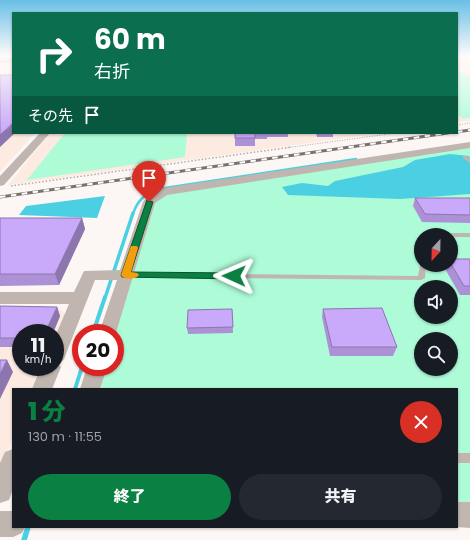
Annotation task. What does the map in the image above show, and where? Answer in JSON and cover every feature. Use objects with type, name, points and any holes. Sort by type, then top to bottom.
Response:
[{"type":"street","points":[[4,185],[44,134]]},
{"type":"street","points":[[111,324],[149,202],[154,197],[164,192],[470,145]]},
{"type":"street","points":[[64,336],[89,275],[125,275]]},
{"type":"street","points":[[0,298],[80,298]]},
{"type":"street","points":[[42,388],[48,376]]},
{"type":"street","points":[[90,388],[94,376]]},
{"type":"street","points":[[0,491],[12,462]]},
{"type":"street","points":[[458,515],[470,515]]},
{"type":"street","points":[[0,524],[12,524]]},
{"type":"lane","points":[[465,157],[470,162]]},
{"type":"lane","points":[[458,235],[470,235]]},
{"type":"lane","points":[[125,275],[421,278],[422,272]]},
{"type":"lane","points":[[458,458],[470,458]]},
{"type":"path","points":[[458,124],[470,123]]},
{"type":"path","points":[[4,185],[388,134]]},
{"type":"shaded area","points":[[0,81],[12,81],[12,134],[34,134],[0,172]]},
{"type":"shaded area","points":[[458,81],[470,81],[470,121],[458,122]]},
{"type":"shaded area","points":[[49,134],[374,134],[8,185]]},
{"type":"shaded area","points":[[0,306],[58,307],[66,315],[62,324],[12,324],[12,376],[40,376],[34,388],[12,388],[12,440],[0,468]]},
{"type":"green space","points":[[458,81],[470,81],[470,118],[463,119],[458,115]]},
{"type":"green space","points":[[64,134],[187,134],[185,157],[27,180]]},
{"type":"green space","points":[[470,145],[470,521],[458,521],[458,388],[100,388],[104,376],[124,376],[124,324],[117,324],[149,202],[158,195]]},
{"type":"water","points":[[450,154],[469,156],[470,158],[470,194],[400,199],[288,195],[282,187],[302,183],[328,186],[335,181],[403,167],[415,160]]},
{"type":"water","points":[[105,196],[97,218],[19,215],[26,206]]},
{"type":"building","points":[[0,81],[12,81],[12,124],[0,135]]},
{"type":"building","points":[[235,134],[255,134],[255,138],[235,138]]},
{"type":"building","points":[[415,198],[470,198],[470,215],[425,214]]},
{"type":"building","points":[[0,218],[82,218],[55,274],[0,274]]},
{"type":"building","points":[[458,259],[470,259],[470,286],[464,286],[456,272],[458,272]]},
{"type":"building","points":[[0,306],[57,307],[49,324],[12,324],[12,338],[0,338]]},
{"type":"building","points":[[382,308],[397,347],[332,347],[323,309]]},
{"type":"building","points":[[232,309],[233,327],[187,328],[188,310]]},
{"type":"building","points":[[0,360],[7,360],[0,374]]},
{"type":"waterway","points":[[133,214],[142,198],[158,189],[356,159]]},
{"type":"waterway","points":[[105,298],[133,213]]},
{"type":"waterway","points":[[96,324],[105,297]]},
{"type":"waterway","points":[[75,388],[79,376]]},
{"type":"waterway","points":[[24,540],[28,528]]},
{"type":"railway","points":[[458,132],[470,130]]},
{"type":"railway","points":[[0,197],[441,134]]},
{"type":"slow traffic","points":[[134,248],[125,275],[134,275]]},
{"type":"route","points":[[149,202],[125,275],[234,276]]}]
